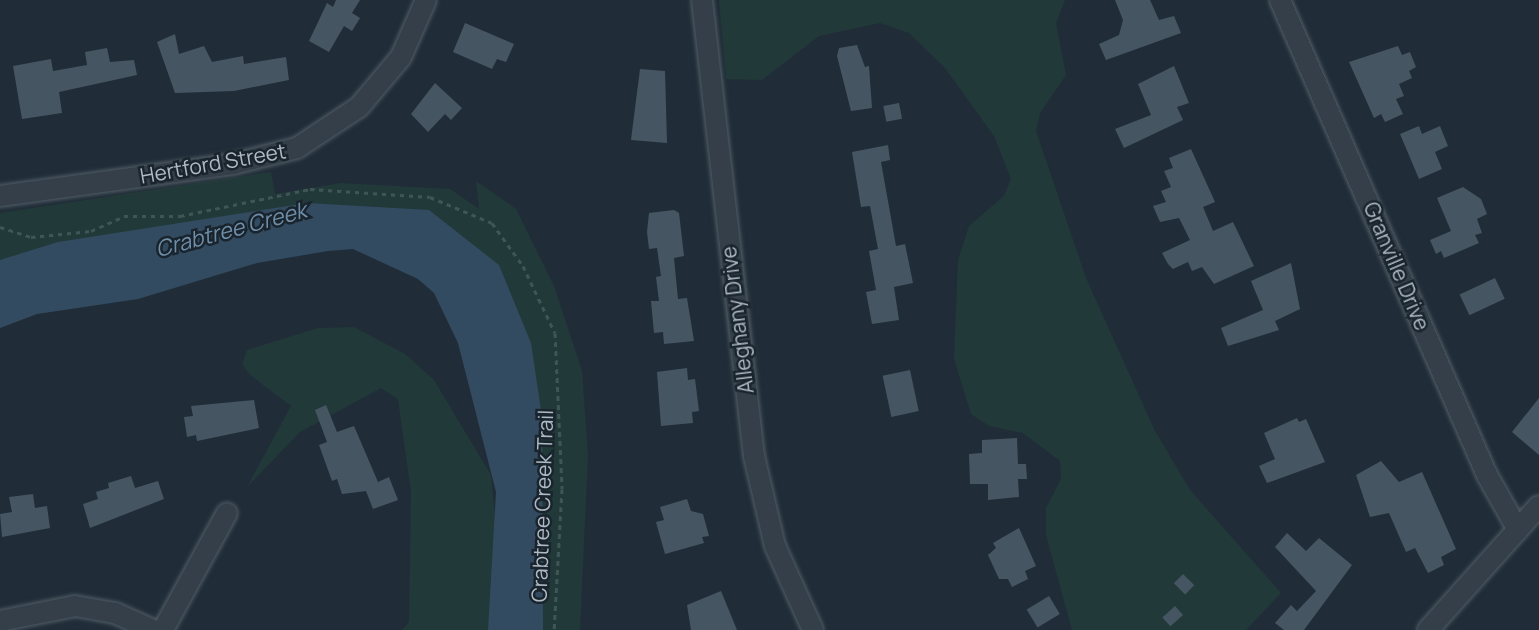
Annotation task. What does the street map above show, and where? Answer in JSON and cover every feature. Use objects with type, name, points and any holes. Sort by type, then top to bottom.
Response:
[{"type":"street","name":"Hertford Street","points":[[0,196],[233,164],[297,148],[359,107],[401,57],[426,0]]},
{"type":"street","name":"Alleghany Drive","points":[[702,0],[754,456],[775,546],[813,630]]},
{"type":"street","name":"Granville Drive","points":[[1280,0],[1487,476],[1518,530]]},
{"type":"street","points":[[1428,630],[1539,506]]},
{"type":"street","points":[[163,630],[227,513]]},
{"type":"street","points":[[0,621],[75,606],[115,613],[153,630]]},
{"type":"path","name":"Crabtree Creek Trail","points":[[0,226],[32,237],[91,231],[146,213],[180,216],[310,189],[430,197],[492,223],[523,266],[555,333],[561,392],[562,489],[554,630]]},
{"type":"green space","points":[[719,0],[1065,0],[1056,23],[1066,75],[1040,113],[1036,131],[1086,278],[1154,429],[1190,490],[1281,593],[1246,630],[1072,630],[1046,535],[1046,508],[1061,479],[1060,461],[1023,433],[989,426],[971,414],[954,359],[958,260],[969,226],[1004,196],[1011,179],[994,136],[945,68],[909,33],[880,23],[819,36],[762,80],[726,79]]},
{"type":"green space","points":[[271,172],[275,194],[341,183],[450,189],[479,209],[476,181],[516,209],[554,286],[582,371],[588,455],[580,630],[509,630],[511,459],[439,260],[341,231],[0,307],[0,213]]},
{"type":"green space","points":[[354,327],[405,354],[434,380],[491,475],[497,538],[488,630],[402,630],[409,622],[411,492],[398,399],[381,388],[300,432],[247,487],[291,406],[250,375],[242,364],[247,350],[318,328]]},
{"type":"water","name":"Crabtree Creek","points":[[307,203],[429,210],[499,265],[531,343],[542,417],[543,630],[488,630],[496,492],[458,343],[434,293],[418,279],[353,249],[328,251],[257,263],[138,299],[37,314],[0,328],[0,260],[58,242]]},
{"type":"building","points":[[336,0],[360,0],[352,13],[360,18],[352,31],[344,26],[329,52],[309,41],[327,3],[333,7]]},
{"type":"building","points":[[1115,0],[1150,0],[1159,20],[1174,16],[1181,33],[1106,60],[1099,44],[1119,35],[1123,20]]},
{"type":"building","points":[[465,23],[514,44],[506,62],[497,59],[492,69],[453,52]]},
{"type":"building","points":[[175,34],[179,54],[204,46],[212,62],[243,56],[244,64],[286,57],[289,80],[234,91],[175,93],[157,42]]},
{"type":"building","points":[[857,45],[865,67],[869,66],[872,108],[851,111],[837,56],[839,48]]},
{"type":"building","points":[[1398,46],[1402,55],[1410,52],[1416,67],[1409,71],[1412,78],[1399,84],[1404,96],[1396,99],[1403,114],[1385,122],[1381,114],[1374,118],[1349,62]]},
{"type":"building","points":[[107,48],[110,62],[134,60],[137,75],[59,92],[62,113],[22,119],[13,66],[51,59],[53,71],[87,65],[85,52]]},
{"type":"building","points":[[1174,66],[1189,103],[1177,107],[1183,120],[1124,148],[1115,129],[1151,115],[1138,84]]},
{"type":"building","points":[[640,69],[665,71],[667,143],[631,140]]},
{"type":"building","points":[[435,83],[462,108],[451,120],[445,114],[428,132],[411,114]]},
{"type":"building","points":[[899,103],[902,119],[886,122],[883,106]]},
{"type":"building","points":[[1419,126],[1422,134],[1440,126],[1448,146],[1435,152],[1442,169],[1419,179],[1400,134]]},
{"type":"building","points":[[888,145],[890,160],[881,162],[896,246],[905,244],[913,283],[894,287],[899,320],[872,324],[866,292],[876,290],[869,251],[878,249],[870,206],[861,207],[852,152]]},
{"type":"building","points":[[1191,149],[1215,202],[1203,207],[1213,231],[1233,222],[1254,266],[1214,284],[1202,267],[1192,271],[1188,262],[1173,269],[1168,264],[1162,253],[1190,240],[1179,218],[1160,222],[1153,206],[1166,202],[1161,191],[1171,187],[1164,171],[1173,168],[1169,158]]},
{"type":"building","points":[[1463,187],[1481,199],[1487,214],[1477,219],[1482,233],[1475,235],[1479,243],[1444,258],[1441,251],[1436,254],[1430,240],[1451,231],[1437,198]]},
{"type":"building","points":[[674,210],[679,213],[684,256],[674,258],[678,299],[687,298],[694,341],[664,344],[663,332],[654,333],[651,301],[659,301],[656,277],[661,276],[657,248],[649,249],[647,232],[649,213]]},
{"type":"building","points":[[1291,263],[1300,309],[1275,321],[1279,330],[1228,346],[1221,328],[1263,310],[1251,281]]},
{"type":"building","points":[[1495,278],[1505,299],[1469,315],[1460,294]]},
{"type":"building","points":[[687,368],[688,380],[695,379],[699,411],[692,412],[693,423],[661,426],[657,372]]},
{"type":"building","points":[[910,370],[919,411],[891,417],[883,376]]},
{"type":"building","points":[[1539,398],[1539,455],[1512,432]]},
{"type":"building","points":[[254,400],[259,428],[197,441],[196,435],[187,437],[184,417],[193,416],[191,406]]},
{"type":"building","points":[[326,405],[337,432],[354,426],[378,482],[389,477],[398,500],[373,509],[366,491],[342,494],[337,479],[332,481],[319,445],[327,442],[315,410]]},
{"type":"building","points":[[1297,418],[1299,422],[1306,419],[1325,462],[1267,483],[1259,466],[1275,459],[1264,433]]},
{"type":"building","points":[[1017,438],[1018,464],[1026,464],[1027,479],[1018,479],[1019,497],[988,500],[988,484],[970,484],[969,454],[982,453],[982,440]]},
{"type":"building","points":[[1381,461],[1399,482],[1422,472],[1456,549],[1441,557],[1444,565],[1428,573],[1415,548],[1406,552],[1389,513],[1370,517],[1356,475]]},
{"type":"building","points":[[131,476],[135,488],[158,481],[164,499],[90,528],[83,504],[98,499],[96,492],[109,488],[108,483]]},
{"type":"building","points":[[33,494],[35,508],[47,506],[50,528],[2,537],[0,514],[12,512],[9,497]]},
{"type":"building","points":[[687,499],[691,511],[703,514],[709,536],[702,537],[704,543],[665,554],[656,522],[664,520],[660,507]]},
{"type":"building","points":[[1019,528],[1036,566],[1025,571],[1028,579],[1012,587],[1008,579],[999,579],[988,555],[996,548],[993,543]]},
{"type":"building","points":[[1287,533],[1306,551],[1319,538],[1352,565],[1304,630],[1284,630],[1275,623],[1291,605],[1297,611],[1316,591],[1275,547]]},
{"type":"building","points":[[1183,574],[1194,585],[1185,595],[1174,583]]},
{"type":"building","points":[[721,591],[737,630],[691,630],[687,605]]},
{"type":"building","points":[[1049,596],[1060,614],[1038,627],[1027,609]]},
{"type":"building","points":[[1175,606],[1183,615],[1170,626],[1162,617]]}]
